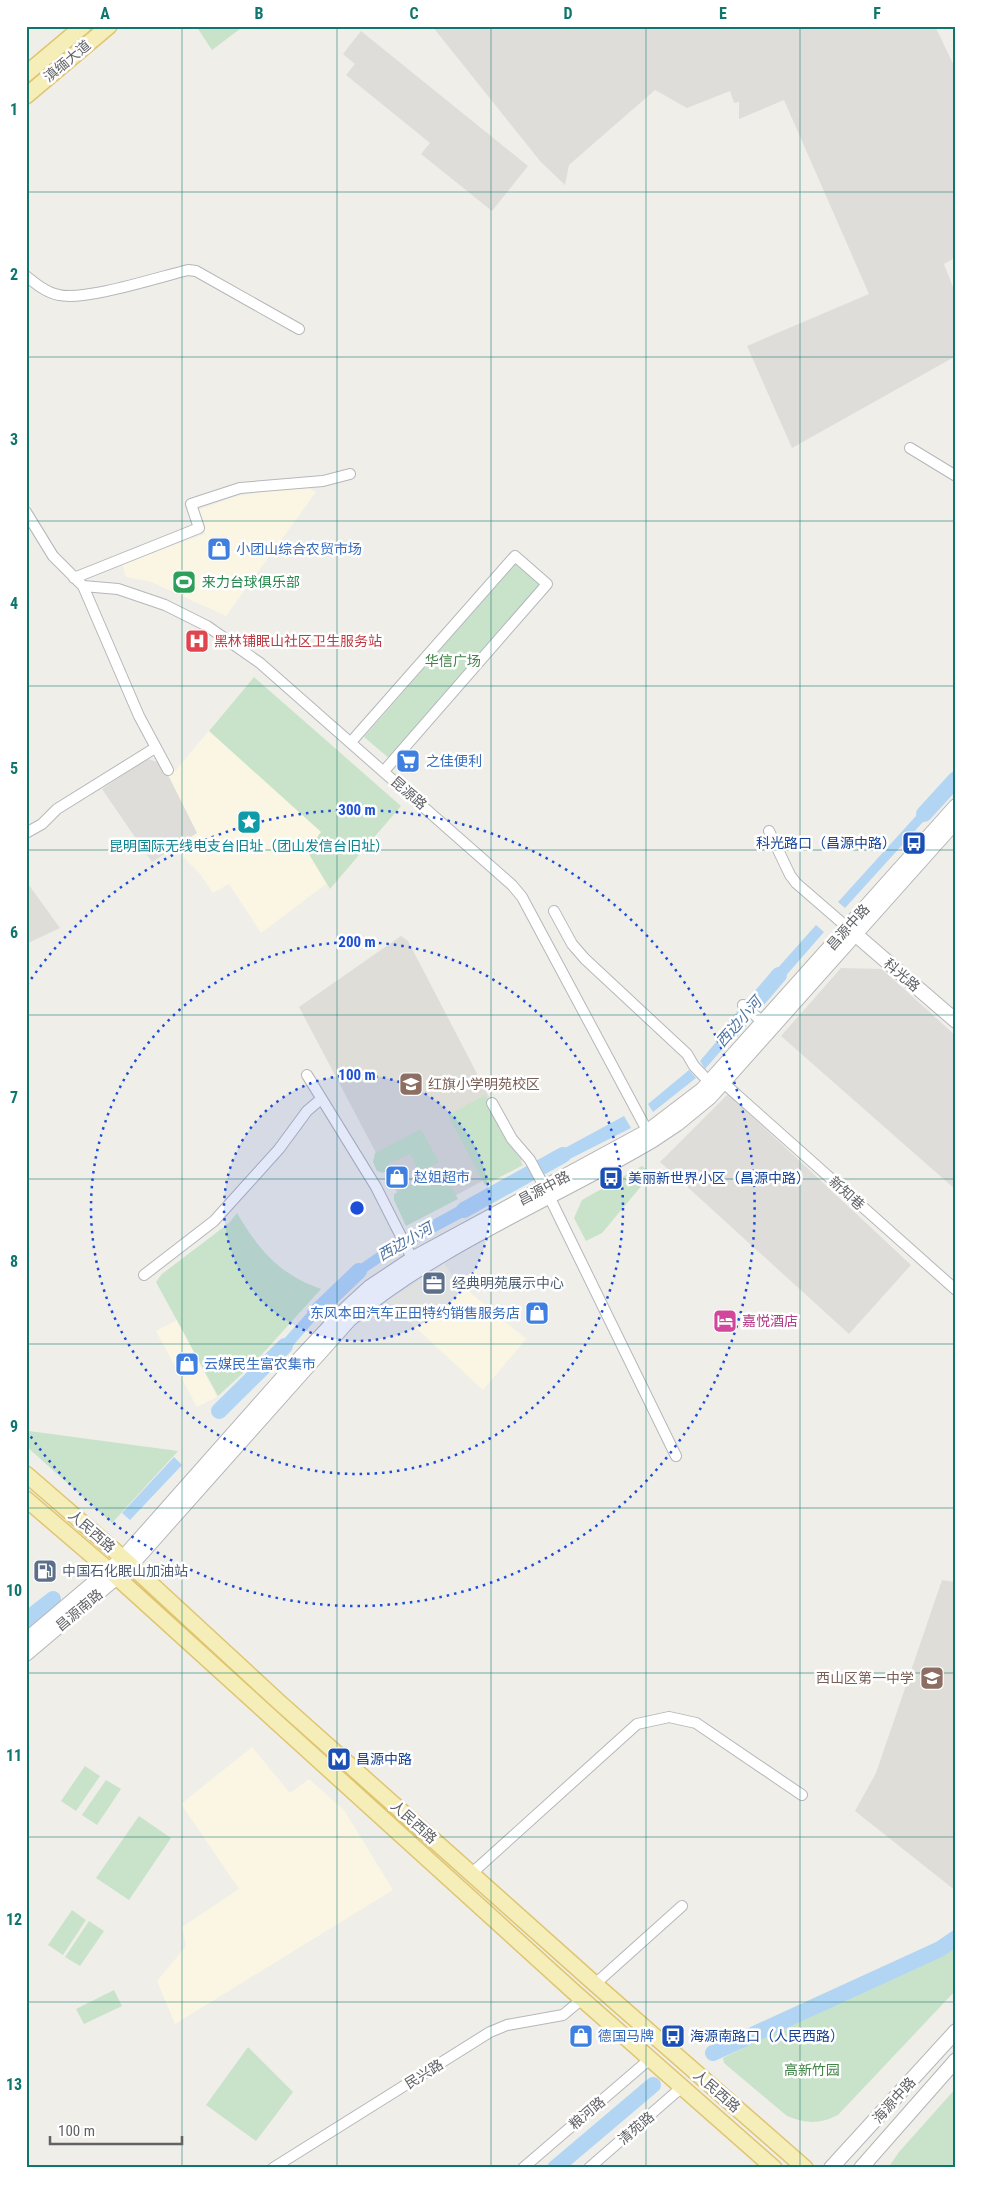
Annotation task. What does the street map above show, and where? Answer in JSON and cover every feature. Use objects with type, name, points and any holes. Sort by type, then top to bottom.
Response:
[{"type":"main road","name":"滇缅大道","points":[[26,74],[83,26]]},
{"type":"main road","name":"滇缅大道","points":[[26,96],[108,26]]},
{"type":"main road","name":"昌源中路","points":[[716,1082],[761,1021],[852,931],[956,806]]},
{"type":"main road","name":"昌源中路","points":[[127,1562],[216,1452],[346,1309],[370,1287],[413,1261],[648,1132],[677,1124],[852,931],[956,821]]},
{"type":"main road","name":"科光路","points":[[852,931],[956,1021]]},
{"type":"main road","name":"人民西路","points":[[26,1474],[127,1562],[279,1702],[595,1984],[805,2168]]},
{"type":"main road","name":"人民西路","points":[[26,1499],[114,1575],[582,1999],[774,2168]]},
{"type":"main road","name":"昌源南路","points":[[26,1654],[127,1562]]},
{"type":"main road","name":"昌源南路","points":[[26,1640],[114,1575]]},
{"type":"main road","name":"海源中路","points":[[831,2168],[956,2031]]},
{"type":"main road","name":"海源中路","points":[[861,2168],[956,2060]]},
{"type":"street","points":[[26,276],[50,293],[68,296],[96,292],[188,270],[196,271],[299,329]]},
{"type":"street","points":[[910,448],[956,476]]},
{"type":"street","points":[[74,578],[199,528],[191,504],[240,488],[323,481],[350,474]]},
{"type":"street","points":[[26,512],[53,556],[83,586],[116,664],[155,748],[168,770]]},
{"type":"street","points":[[351,742],[515,556],[547,584],[384,771]]},
{"type":"street","name":"昆源路","points":[[83,586],[118,590],[158,602],[207,626],[260,663],[512,885],[522,898],[648,1132]]},
{"type":"street","points":[[26,833],[42,824],[57,809],[155,748]]},
{"type":"street","points":[[769,832],[790,875],[803,890],[852,931]]},
{"type":"street","name":"新知巷","points":[[554,911],[577,950],[687,1054],[694,1066],[716,1082],[956,1290]]},
{"type":"street","points":[[743,1004],[761,1021]]},
{"type":"street","points":[[307,1076],[320,1100],[376,1187],[413,1261]]},
{"type":"street","points":[[144,1276],[214,1221],[279,1148],[307,1111],[320,1100]]},
{"type":"street","points":[[492,1103],[512,1139],[530,1160],[545,1188],[676,1456]]},
{"type":"street","points":[[472,1873],[637,1724],[669,1718],[696,1723],[802,1794]]},
{"type":"street","points":[[595,1984],[682,1906]]},
{"type":"street","name":"民兴路","points":[[273,2168],[490,2032],[507,2025],[563,2014],[582,1999]]},
{"type":"street","name":"粮河路","points":[[523,2168],[651,2058]]},
{"type":"street","name":"清苑路","points":[[589,2168],[682,2087]]},
{"type":"shaded area","points":[[432,26],[935,26],[956,70],[956,150],[954,152],[956,156],[956,257],[944,264],[956,295],[956,356],[792,448],[747,346],[869,294],[784,100],[739,119],[739,102],[734,103],[730,91],[687,108],[655,90],[569,165],[565,185],[540,161]]},
{"type":"shaded area","points":[[361,31],[528,166],[492,211],[421,154],[430,143],[346,75],[355,64],[343,54]]},
{"type":"shaded area","name":"小团山综合农贸市场","points":[[302,485],[316,492],[226,616],[151,582],[126,577],[122,564],[205,534],[198,510],[237,496]]},
{"type":"shaded area","points":[[254,677],[401,806],[330,889],[326,884],[261,933],[229,884],[213,893],[200,874],[174,848],[197,833],[166,771],[172,767],[175,771]]},
{"type":"shaded area","points":[[147,759],[162,763],[197,833],[152,862],[102,789]]},
{"type":"shaded area","points":[[26,881],[60,928],[26,944]]},
{"type":"shaded area","name":"红旗小学明苑校区","points":[[401,936],[408,941],[522,1160],[411,1219],[299,1007]]},
{"type":"shaded area","points":[[841,968],[882,969],[956,1036],[956,1190],[781,1036]]},
{"type":"shaded area","points":[[728,1094],[911,1265],[849,1334],[660,1162]]},
{"type":"shaded area","points":[[444,1264],[456,1281],[526,1339],[483,1390],[387,1301]]},
{"type":"shaded area","name":"云媒民生富农集市","points":[[177,1320],[217,1397],[197,1407],[156,1331]]},
{"type":"shaded area","name":"西山区第一中学","points":[[942,1580],[956,1582],[956,1891],[855,1811],[876,1773]]},
{"type":"shaded area","points":[[252,1747],[290,1793],[309,1779],[344,1810],[393,1890],[175,2024],[157,1981],[186,1946],[182,1927],[239,1889],[181,1804]]},
{"type":"green space","points":[[196,26],[244,26],[212,50]]},
{"type":"green space","name":"华信广场","points":[[516,563],[541,586],[390,759],[364,737]]},
{"type":"green space","points":[[254,677],[401,806],[330,889],[307,851],[321,832],[209,731]]},
{"type":"green space","points":[[485,1095],[523,1165],[485,1185],[448,1115]]},
{"type":"green space","points":[[421,1129],[439,1162],[419,1172],[410,1154],[388,1164],[388,1170],[383,1173],[377,1171],[373,1162],[375,1153]]},
{"type":"green space","points":[[642,1166],[649,1171],[648,1178],[602,1233],[586,1241],[574,1218],[582,1200]]},
{"type":"green space","points":[[442,1167],[458,1199],[406,1226],[394,1200],[394,1194]]},
{"type":"green space","points":[[237,1213],[253,1238],[272,1259],[294,1276],[321,1289],[255,1362],[218,1396],[156,1282],[162,1274],[229,1223]]},
{"type":"green space","points":[[29,1431],[178,1451],[112,1523],[26,1446]]},
{"type":"green space","points":[[85,1766],[100,1776],[76,1811],[61,1801]]},
{"type":"green space","points":[[106,1780],[121,1789],[97,1825],[82,1815]]},
{"type":"green space","points":[[139,1816],[171,1838],[129,1900],[96,1878]]},
{"type":"green space","points":[[72,1910],[86,1920],[63,1955],[48,1945]]},
{"type":"green space","points":[[89,1921],[104,1931],[80,1966],[65,1957]]},
{"type":"green space","name":"高新竹园","points":[[956,1942],[956,1990],[838,2115],[813,2122],[787,2116],[724,2063],[723,2058]]},
{"type":"green space","points":[[114,1990],[122,2006],[84,2024],[76,2009]]},
{"type":"green space","points":[[248,2047],[293,2092],[256,2141],[206,2105]]},
{"type":"green space","points":[[956,2088],[956,2168],[888,2168],[899,2152]]},
{"type":"water","points":[[935,795],[942,801],[845,908],[838,902]]},
{"type":"water","points":[[816,925],[824,932],[769,995],[760,988]]},
{"type":"water","points":[[738,1016],[746,1022],[705,1069],[700,1061]]},
{"type":"water","points":[[689,1070],[696,1078],[653,1112],[648,1104]]},
{"type":"water","points":[[624,1116],[631,1128],[546,1171],[541,1161]]},
{"type":"water","points":[[528,1167],[535,1179],[496,1199],[489,1189]]},
{"type":"water","points":[[480,1194],[486,1205],[413,1244],[409,1233]]},
{"type":"water","points":[[394,1241],[399,1250],[359,1277],[346,1289],[338,1283],[359,1265]]},
{"type":"water","points":[[325,1293],[333,1300],[275,1366],[266,1359]]},
{"type":"water","points":[[254,1370],[263,1377],[223,1415],[214,1408]]},
{"type":"water","points":[[174,1457],[182,1465],[130,1520],[122,1513]]},
{"type":"waterway","name":"西边小河","points":[[924,814],[956,779]]},
{"type":"waterway","name":"西边小河","points":[[728,1035],[779,975]]},
{"type":"waterway","name":"西边小河","points":[[464,1210],[563,1155]]},
{"type":"waterway","name":"西边小河","points":[[315,1313],[359,1271]]},
{"type":"waterway","name":"西边小河","points":[[219,1411],[285,1346]]},
{"type":"waterway","name":"西边小河","points":[[26,1620],[53,1599]]},
{"type":"waterway","points":[[713,2053],[940,1949],[956,1938]]},
{"type":"waterway","points":[[555,2168],[653,2085]]},
{"type":"place","name":"小团山综合农贸市场","points":[[219,549]]},
{"type":"place","name":"来力台球俱乐部","points":[[184,582]]},
{"type":"place","name":"黑林铺眠山社区卫生服务站","points":[[197,641]]},
{"type":"place","name":"之佳便利","points":[[408,761]]},
{"type":"place","name":"昆明国际无线电支台旧址（团山发信台旧址）","points":[[249,822]]},
{"type":"place","name":"科光路口（昌源中路）","points":[[914,843]]},
{"type":"place","name":"红旗小学明苑校区","points":[[411,1084]]},
{"type":"place","name":"赵姐超市","points":[[397,1177]]},
{"type":"place","name":"美丽新世界小区（昌源中路）","points":[[611,1178]]},
{"type":"place","name":"经典明苑展示中心","points":[[434,1283]]},
{"type":"place","name":"东风本田汽车正田特约销售服务店","points":[[537,1313]]},
{"type":"place","name":"嘉悦酒店","points":[[725,1321]]},
{"type":"place","name":"云媒民生富农集市","points":[[187,1364]]},
{"type":"place","name":"中国石化眠山加油站","points":[[45,1571]]},
{"type":"place","name":"西山区第一中学","points":[[932,1678]]},
{"type":"place","name":"昌源中路","points":[[339,1759]]},
{"type":"place","name":"德国马牌","points":[[581,2036]]},
{"type":"place","name":"海源南路口（人民西路）","points":[[673,2036]]}]
